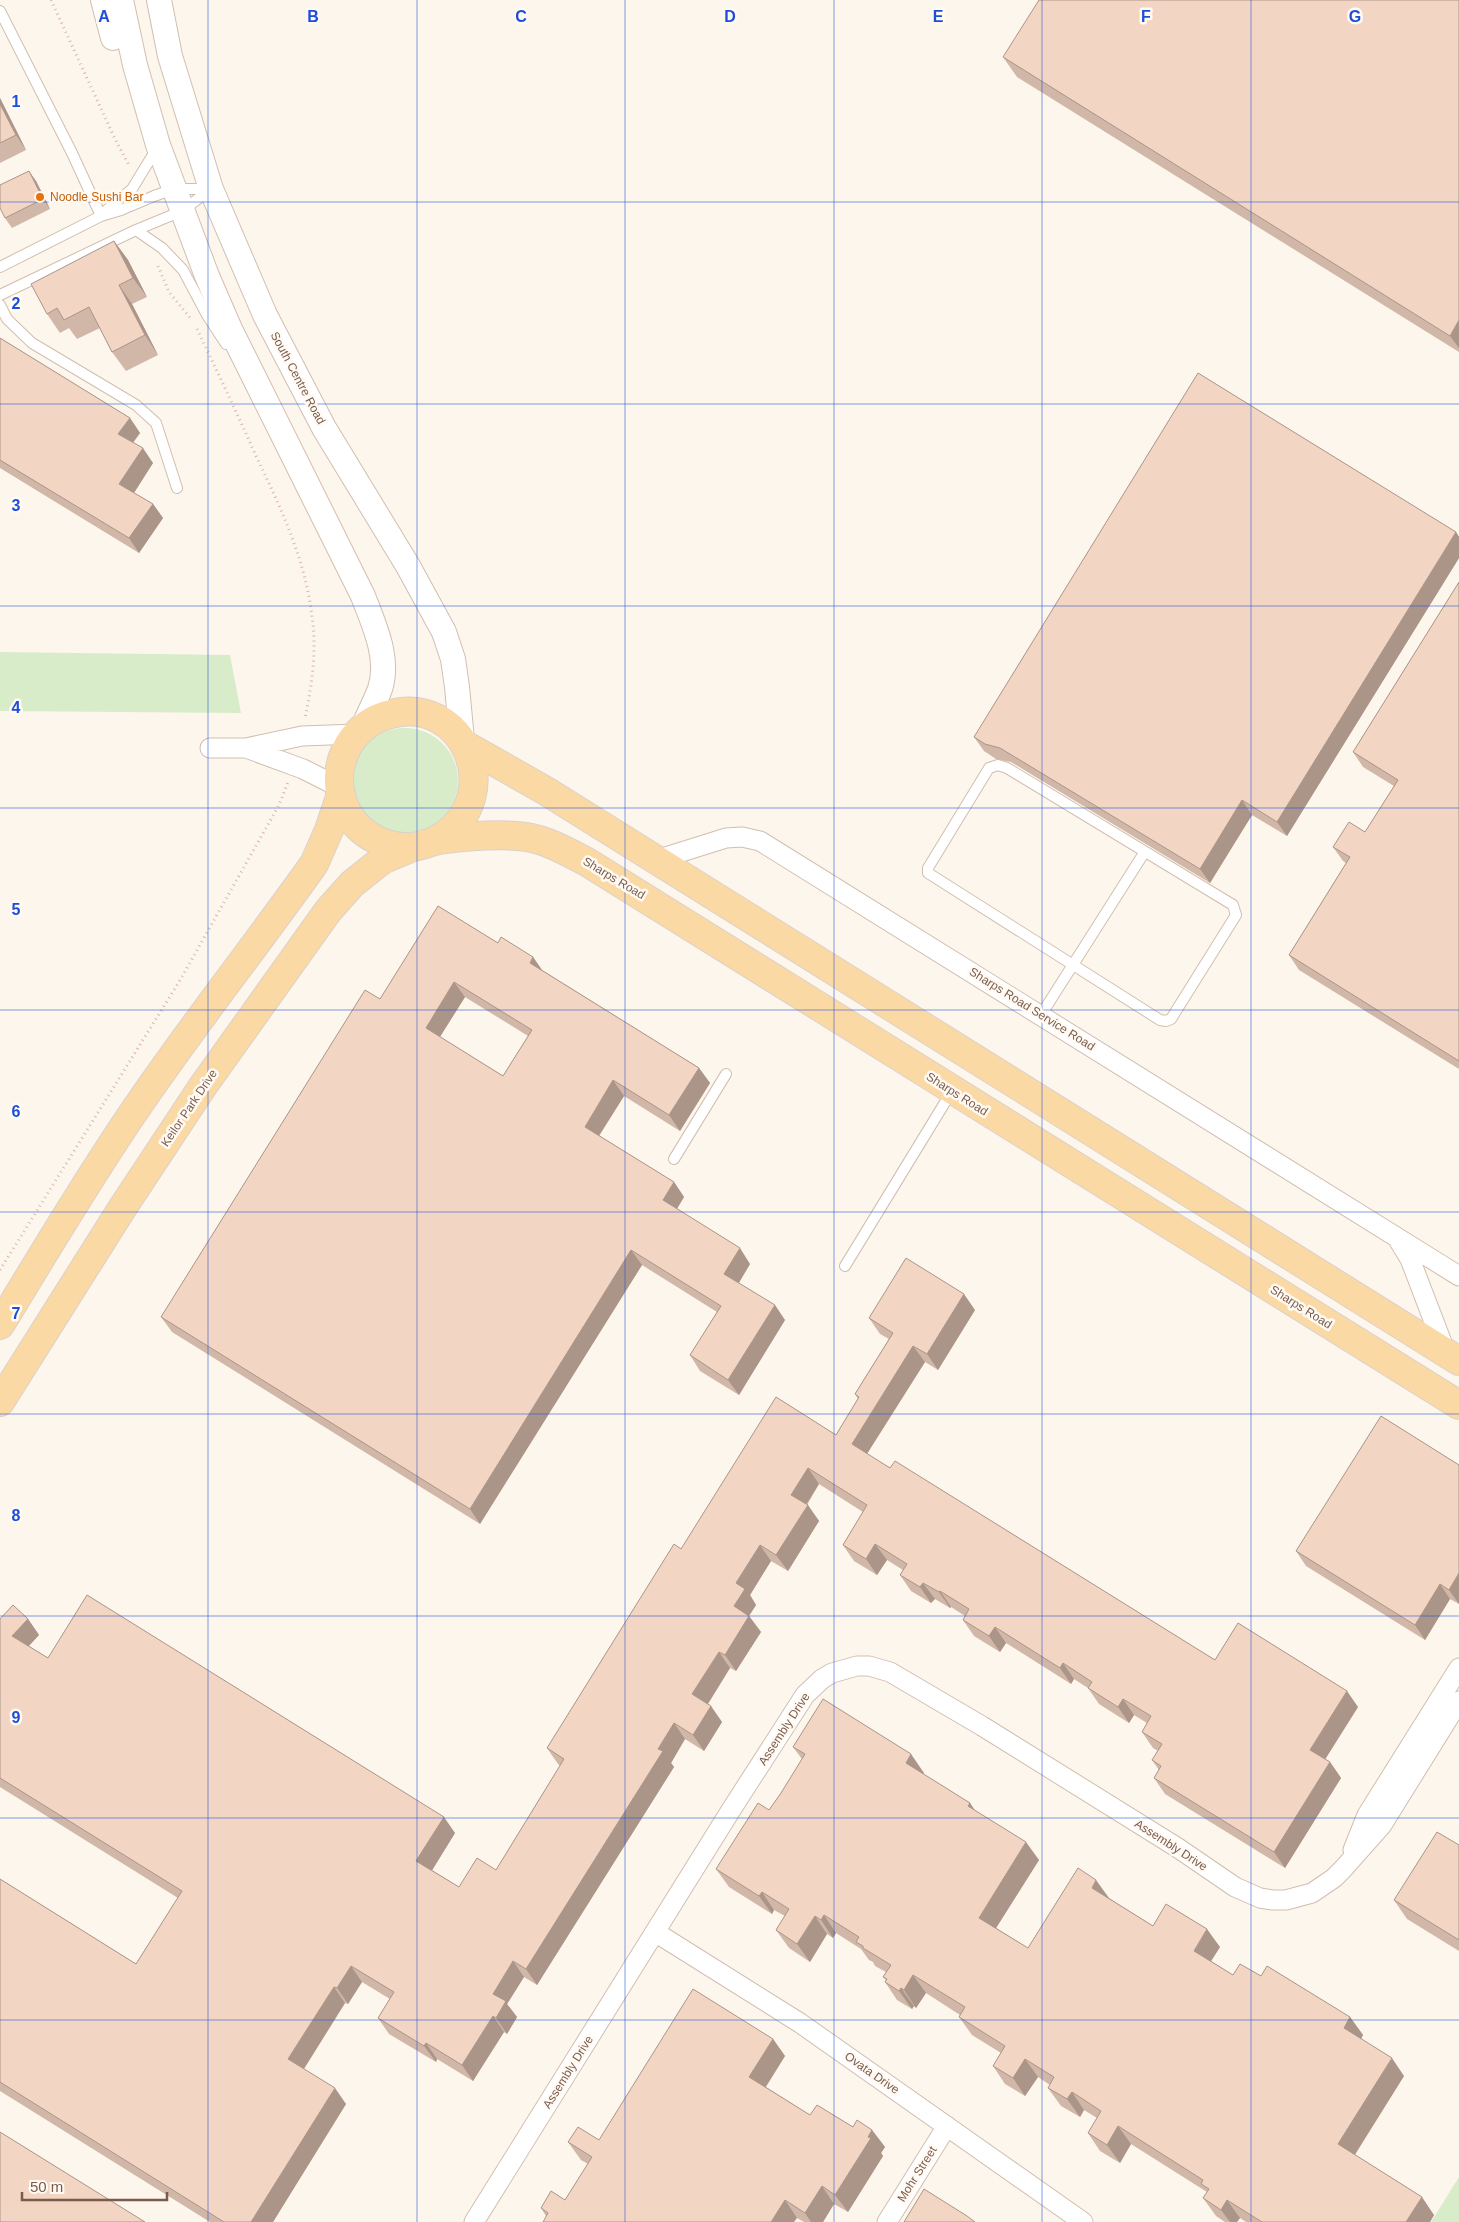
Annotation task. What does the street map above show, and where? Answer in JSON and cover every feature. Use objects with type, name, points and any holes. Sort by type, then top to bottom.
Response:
[{"type":"main road","points":[[0,1325],[95,1170],[135,1110],[314,864],[327,836],[340,791],[342,759],[360,731],[372,722],[392,713],[415,712],[426,714],[446,725],[464,743],[546,791],[1453,1357]]},
{"type":"main road","points":[[340,791],[353,821],[367,834],[384,843],[426,843],[459,822],[472,798],[474,771],[464,743]]},
{"type":"main road","name":"Sharps Road","points":[[426,843],[478,834],[519,836],[538,839],[558,846],[618,880],[952,1091],[1459,1405]]},
{"type":"main road","name":"Keilor Park Drive","points":[[0,1402],[123,1206],[203,1086],[328,911],[352,884],[390,856],[426,843]]},
{"type":"street","points":[[104,0],[115,44],[146,105]]},
{"type":"street","points":[[121,0],[146,105],[158,145],[182,211],[230,329],[363,596],[376,629],[382,658],[380,688],[360,731],[302,736],[246,748],[210,748]]},
{"type":"street","name":"South Centre Road","points":[[159,0],[170,56],[211,189],[265,315],[294,373],[324,428],[413,574],[444,632],[453,659],[464,743]]},
{"type":"street","points":[[246,748],[294,766],[340,791]]},
{"type":"street","name":"Sharps Road Service Road","points":[[656,860],[726,838],[742,837],[760,841],[1459,1276]]},
{"type":"street","name":"Sharps Road Service Road","points":[[1395,1236],[1410,1259],[1453,1357]]},
{"type":"street","name":"Assembly Drive","points":[[474,2222],[731,1810],[806,1695],[822,1679],[857,1666],[869,1666],[890,1672],[982,1726],[1248,1893],[1273,1900],[1286,1900],[1312,1893],[1334,1878],[1382,1825],[1459,1701]]},
{"type":"street","name":"Assembly Drive","points":[[1349,1860],[1367,1815],[1459,1668]]},
{"type":"street","name":"Ovata Drive","points":[[655,1932],[800,2023],[1082,2222]]},
{"type":"street","name":"Mohr Street","points":[[887,2222],[947,2126]]},
{"type":"lane","points":[[0,10],[72,153],[101,216]]},
{"type":"lane","points":[[101,216],[125,196],[142,176],[158,145]]},
{"type":"lane","points":[[0,267],[101,216],[121,210],[174,188],[211,189]]},
{"type":"lane","points":[[0,296],[136,230],[182,211],[211,189]]},
{"type":"lane","points":[[136,230],[162,248],[184,270],[207,315],[279,427]]},
{"type":"lane","points":[[0,305],[7,319],[32,343],[148,414],[156,423],[162,436],[177,488]]},
{"type":"lane","points":[[998,765],[1007,768],[1144,853],[1233,905],[1236,910],[1236,915],[1177,1011],[1171,1019],[1166,1021],[1160,1020],[928,873],[928,868],[989,768],[998,765]]},
{"type":"lane","points":[[1041,1015],[1144,853]]},
{"type":"lane","points":[[674,1159],[726,1074]]},
{"type":"lane","points":[[845,1266],[952,1091]]},
{"type":"path","points":[[51,0],[124,157],[130,167],[142,176]]},
{"type":"path","points":[[162,248],[158,254],[158,262],[164,284],[193,321],[283,513],[297,548],[314,629],[308,704],[302,736]]},
{"type":"path","points":[[0,1270],[179,982],[279,805],[294,766]]},
{"type":"green space","points":[[0,652],[230,655],[241,713],[0,711]]},
{"type":"green space","points":[[405,728],[425,732],[442,744],[454,761],[458,781],[454,801],[442,818],[425,830],[405,834],[385,830],[368,818],[356,801],[352,781],[356,761],[368,744],[385,732]]},
{"type":"green space","points":[[1459,2177],[1459,2222],[1431,2222]]},
{"type":"building","points":[[1039,0],[1459,0],[1459,320],[1450,336],[1003,57]]},
{"type":"building","points":[[0,104],[16,135],[0,143]]},
{"type":"building","points":[[29,171],[43,199],[5,218],[0,208],[0,185]]},
{"type":"building","points":[[114,241],[133,278],[119,285],[145,335],[112,352],[89,307],[64,320],[57,308],[47,314],[31,284]]},
{"type":"building","points":[[0,338],[130,418],[118,434],[143,448],[119,484],[153,504],[129,538],[0,460]]},
{"type":"building","points":[[1198,373],[1456,532],[1277,822],[1242,800],[1200,869],[1000,748],[985,744],[974,737]]},
{"type":"building","points":[[1459,582],[1459,1061],[1289,955],[1350,857],[1333,847],[1349,822],[1365,832],[1398,780],[1353,752]]},
{"type":"building","points":[[438,906],[498,943],[501,937],[533,957],[530,963],[699,1068],[669,1115],[613,1080],[585,1127],[674,1182],[663,1200],[740,1248],[724,1274],[775,1305],[728,1380],[690,1355],[721,1306],[631,1250],[470,1509],[161,1317],[365,990],[380,999]],"holes":[[[454,982],[532,1030],[503,1076],[426,1028]]]},
{"type":"building","points":[[906,1258],[964,1294],[927,1354],[913,1346],[852,1444],[890,1468],[895,1461],[1215,1660],[1238,1623],[1347,1691],[1310,1750],[1330,1762],[1274,1852],[1154,1778],[1161,1766],[1152,1760],[1162,1744],[1142,1732],[1151,1716],[1123,1699],[1118,1707],[1088,1688],[1092,1682],[1063,1663],[1060,1668],[995,1627],[989,1636],[963,1620],[969,1609],[940,1591],[923,1583],[920,1587],[900,1575],[907,1564],[875,1544],[866,1559],[843,1545],[867,1505],[808,1468],[791,1495],[808,1505],[776,1555],[760,1545],[736,1583],[745,1589],[734,1606],[749,1616],[725,1655],[719,1652],[692,1694],[711,1706],[693,1735],[674,1723],[658,1749],[663,1751],[526,1969],[513,1961],[493,1994],[506,2001],[496,2018],[493,2016],[462,2065],[426,2043],[424,2046],[378,2018],[394,1992],[351,1966],[337,1988],[334,1987],[288,2059],[335,2088],[251,2222],[224,2222],[0,2082],[0,1879],[136,1964],[182,1891],[0,1778],[0,1619],[13,1605],[28,1619],[12,1636],[48,1658],[87,1595],[444,1817],[416,1861],[459,1887],[477,1858],[496,1870],[564,1759],[547,1748],[674,1544],[681,1549],[776,1397],[836,1435],[859,1397],[855,1394],[893,1333],[869,1318]]},
{"type":"building","points":[[1381,1416],[1459,1465],[1459,1573],[1449,1590],[1440,1584],[1415,1625],[1296,1551]]},
{"type":"building","points":[[823,1699],[911,1754],[906,1763],[970,1803],[968,1806],[1026,1842],[979,1918],[1028,1948],[1078,1868],[1096,1880],[1092,1888],[1153,1926],[1166,1904],[1207,1929],[1194,1951],[1233,1975],[1240,1964],[1261,1976],[1267,1966],[1350,2017],[1344,2028],[1392,2058],[1338,2144],[1422,2197],[1406,2222],[1262,2222],[1227,2200],[1221,2210],[1203,2198],[1209,2189],[1201,2184],[1203,2180],[1118,2126],[1107,2145],[1088,2133],[1101,2111],[1072,2092],[1067,2099],[1048,2088],[1054,2077],[1025,2059],[1013,2078],[993,2066],[1005,2046],[959,2017],[965,2007],[913,1975],[904,1990],[901,1988],[899,1991],[885,1982],[887,1979],[883,1977],[891,1965],[856,1942],[859,1937],[824,1915],[821,1920],[815,1916],[797,1944],[776,1930],[789,1909],[762,1892],[759,1896],[716,1869],[758,1803],[769,1810],[781,1793],[805,1754],[793,1747]]},
{"type":"building","points":[[1437,1832],[1459,1845],[1459,1940],[1394,1900]]},
{"type":"building","points":[[693,1989],[773,2039],[749,2077],[810,2115],[817,2105],[853,2127],[857,2120],[872,2130],[868,2137],[871,2138],[835,2195],[822,2186],[805,2213],[785,2200],[771,2222],[543,2222],[548,2213],[541,2208],[551,2191],[565,2200],[592,2157],[568,2142],[578,2127],[599,2140]]},
{"type":"building","points":[[0,2132],[145,2222],[0,2222]]},
{"type":"building","points":[[924,2189],[967,2216],[975,2222],[904,2222]]},
{"type":"place","name":"Noodle Sushi Bar","points":[[40,197]]}]
